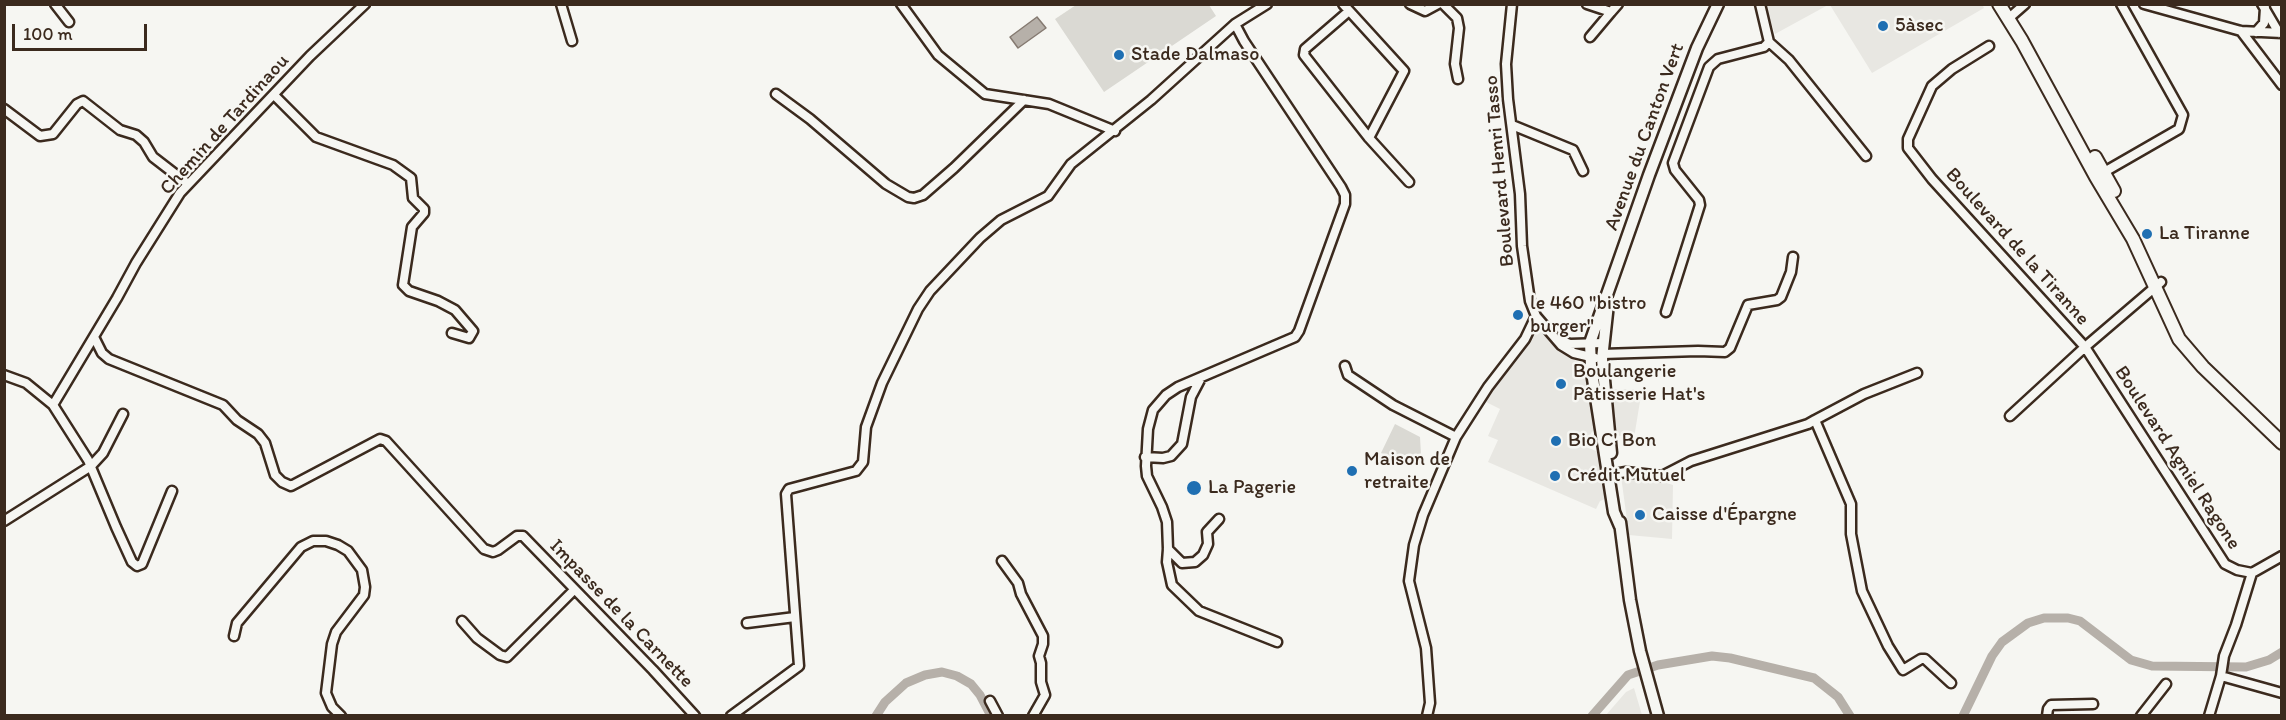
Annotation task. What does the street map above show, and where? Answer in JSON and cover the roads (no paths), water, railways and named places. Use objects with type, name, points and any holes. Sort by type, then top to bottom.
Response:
[{"type":"main road","points":[[1999,4],[2010,12],[2186,335],[2218,381],[2282,443]]},
{"type":"street","points":[[55,4],[69,22]]},
{"type":"street","name":"Chemin de Tardinaou","points":[[52,405],[142,254],[188,184],[365,4]]},
{"type":"street","points":[[561,4],[572,41]]},
{"type":"street","points":[[901,4],[938,55],[985,94],[1049,104],[1115,130]]},
{"type":"street","points":[[731,716],[799,666],[786,494],[789,489],[856,471],[863,462],[866,427],[882,383],[918,309],[930,291],[980,238],[1001,220],[1047,196],[1071,164],[1115,130],[1235,24],[1267,4]]},
{"type":"street","points":[[1410,4],[1425,11],[1440,4],[1457,18],[1455,64],[1458,79]]},
{"type":"street","name":"Boulevard Henri Tasso","points":[[1512,4],[1506,64],[1520,194],[1522,246],[1530,301],[1536,316],[1566,349],[1599,354]]},
{"type":"street","points":[[1587,4],[1611,12]]},
{"type":"street","points":[[1590,37],[1618,4]]},
{"type":"street","name":"Avenue du Canton Vert","points":[[1599,354],[1590,343],[1689,69],[1718,4]]},
{"type":"street","points":[[1760,4],[1769,42],[1788,60],[1866,156]]},
{"type":"street","points":[[2010,12],[2025,4]]},
{"type":"street","points":[[2100,175],[2179,129],[2183,115],[2121,4]]},
{"type":"street","points":[[2144,4],[2241,31],[2280,33]]},
{"type":"street","points":[[2256,32],[2265,23],[2264,6]]},
{"type":"street","points":[[2264,6],[2280,33]]},
{"type":"street","points":[[1369,138],[1404,71],[1346,8],[1305,49],[1304,55],[1369,138],[1409,182]]},
{"type":"street","points":[[1235,24],[1341,188],[1345,195],[1345,204],[1295,338],[1178,387],[1166,395],[1153,410],[1145,457],[1147,476],[1167,522],[1167,562],[1173,585],[1199,611],[1277,642]]},
{"type":"street","points":[[2241,31],[2282,85]]},
{"type":"street","points":[[1666,312],[1700,205],[1699,200],[1675,170],[1673,163],[1705,77],[1714,61],[1764,46],[1769,42]]},
{"type":"street","name":"Boulevard de la Tiranne","points":[[1989,46],[1952,69],[1932,86],[1908,139],[1908,148],[1932,179],[2085,347],[2158,284]]},
{"type":"street","points":[[776,94],[810,119],[886,184],[908,197],[915,198],[923,195],[954,168],[1024,100]]},
{"type":"street","points":[[274,95],[316,137],[393,165],[411,178],[413,198],[424,209],[424,213],[412,227],[403,285],[409,291],[438,301],[455,310],[473,331],[469,338],[452,333]]},
{"type":"street","points":[[4,109],[40,136],[53,134],[77,104],[83,101],[120,130],[136,135],[144,142],[153,157],[188,184]]},
{"type":"street","points":[[1512,125],[1573,150],[1583,171]]},
{"type":"street","points":[[1599,354],[1725,352],[1730,348],[1748,305],[1778,300],[1781,297],[1791,272],[1793,257]]},
{"type":"street","name":"Avenue du Canton Vert","points":[[1611,283],[1599,354],[1611,474],[1621,514],[1620,526],[1630,600],[1658,716]]},
{"type":"street","points":[[1427,716],[1430,703],[1426,648],[1409,581],[1410,564],[1423,515],[1456,437],[1488,387],[1525,339],[1536,316]]},
{"type":"street","name":"Boulevard Henri Tasso","points":[[1547,330],[1565,344],[1590,343]]},
{"type":"street","name":"Impasse de la Carnette","points":[[94,337],[102,353],[109,359],[223,405],[237,420],[258,434],[265,443],[275,475],[282,482],[291,486],[380,439],[386,441],[484,549],[493,552],[517,536],[524,536],[656,672],[695,716]]},
{"type":"street","points":[[2010,416],[2085,347]]},
{"type":"street","name":"Boulevard Agniel Ragone","points":[[2085,347],[2225,564],[2237,570],[2252,573]]},
{"type":"street","points":[[1345,366],[1348,375],[1392,405],[1456,437]]},
{"type":"street","points":[[1611,474],[1626,472],[1662,476],[1691,461],[1808,424],[1864,394],[1917,373]]},
{"type":"street","points":[[4,375],[26,383],[52,405],[91,466],[124,545],[136,566],[142,564],[172,490]]},
{"type":"street","points":[[1145,457],[1163,458],[1178,450],[1182,444],[1191,397],[1201,378]]},
{"type":"street","points":[[4,521],[91,466],[103,453],[123,414]]},
{"type":"street","points":[[1815,420],[1851,504],[1851,534],[1862,591],[1888,646],[1903,670],[1921,658],[1925,659],[1951,683]]},
{"type":"street","points":[[1168,549],[1182,563],[1195,562],[1203,555],[1208,544],[1207,532],[1219,519]]},
{"type":"street","points":[[234,636],[237,623],[301,547],[313,541],[326,541],[338,544],[348,551],[362,570],[365,579],[364,595],[336,632],[332,644],[326,693],[332,707],[341,716]]},
{"type":"street","points":[[2209,716],[2221,674],[2222,662],[2252,573],[2282,556]]},
{"type":"street","points":[[1002,561],[1018,583],[1020,594],[1043,636],[1044,644],[1039,657],[1041,682],[1045,695],[1033,716]]},
{"type":"street","points":[[462,621],[477,638],[500,655],[507,657],[574,590]]},
{"type":"street","points":[[747,623],[795,617]]},
{"type":"street","points":[[2221,674],[2282,693]]},
{"type":"street","points":[[2141,716],[2166,684]]},
{"type":"street","points":[[990,701],[998,716]]},
{"type":"street","points":[[2048,716],[2048,708],[2051,705],[2092,704]]},
{"type":"waterway","points":[[1963,716],[1992,656],[2002,642],[2028,623],[2044,618],[2068,618],[2080,621],[2131,660],[2152,666],[2246,667],[2269,660],[2282,652]]},
{"type":"waterway","points":[[1592,716],[1628,675],[1658,665],[1712,656],[1730,658],[1814,678],[1838,697],[1850,716]]},
{"type":"waterway","points":[[876,716],[885,702],[906,683],[925,675],[942,672],[957,676],[971,684],[980,695],[991,716]]},
{"type":"place","name":"5àsec","points":[[1883,26]]},
{"type":"place","name":"Stade Dalmaso","points":[[1119,55]]},
{"type":"place","name":"La Tiranne","points":[[2147,234]]},
{"type":"place","name":"le 460 \"bistro burger\"","points":[[1518,315]]},
{"type":"place","name":"Boulangerie Pâtisserie Hat's","points":[[1561,384]]},
{"type":"place","name":"Bio C' Bon","points":[[1556,441]]},
{"type":"place","name":"Maison de retraite","points":[[1352,471]]},
{"type":"place","name":"Crédit Mutuel","points":[[1555,476]]},
{"type":"place","name":"La Pagerie","points":[[1194,488]]},
{"type":"place","name":"Caisse d'Épargne","points":[[1640,515]]}]
